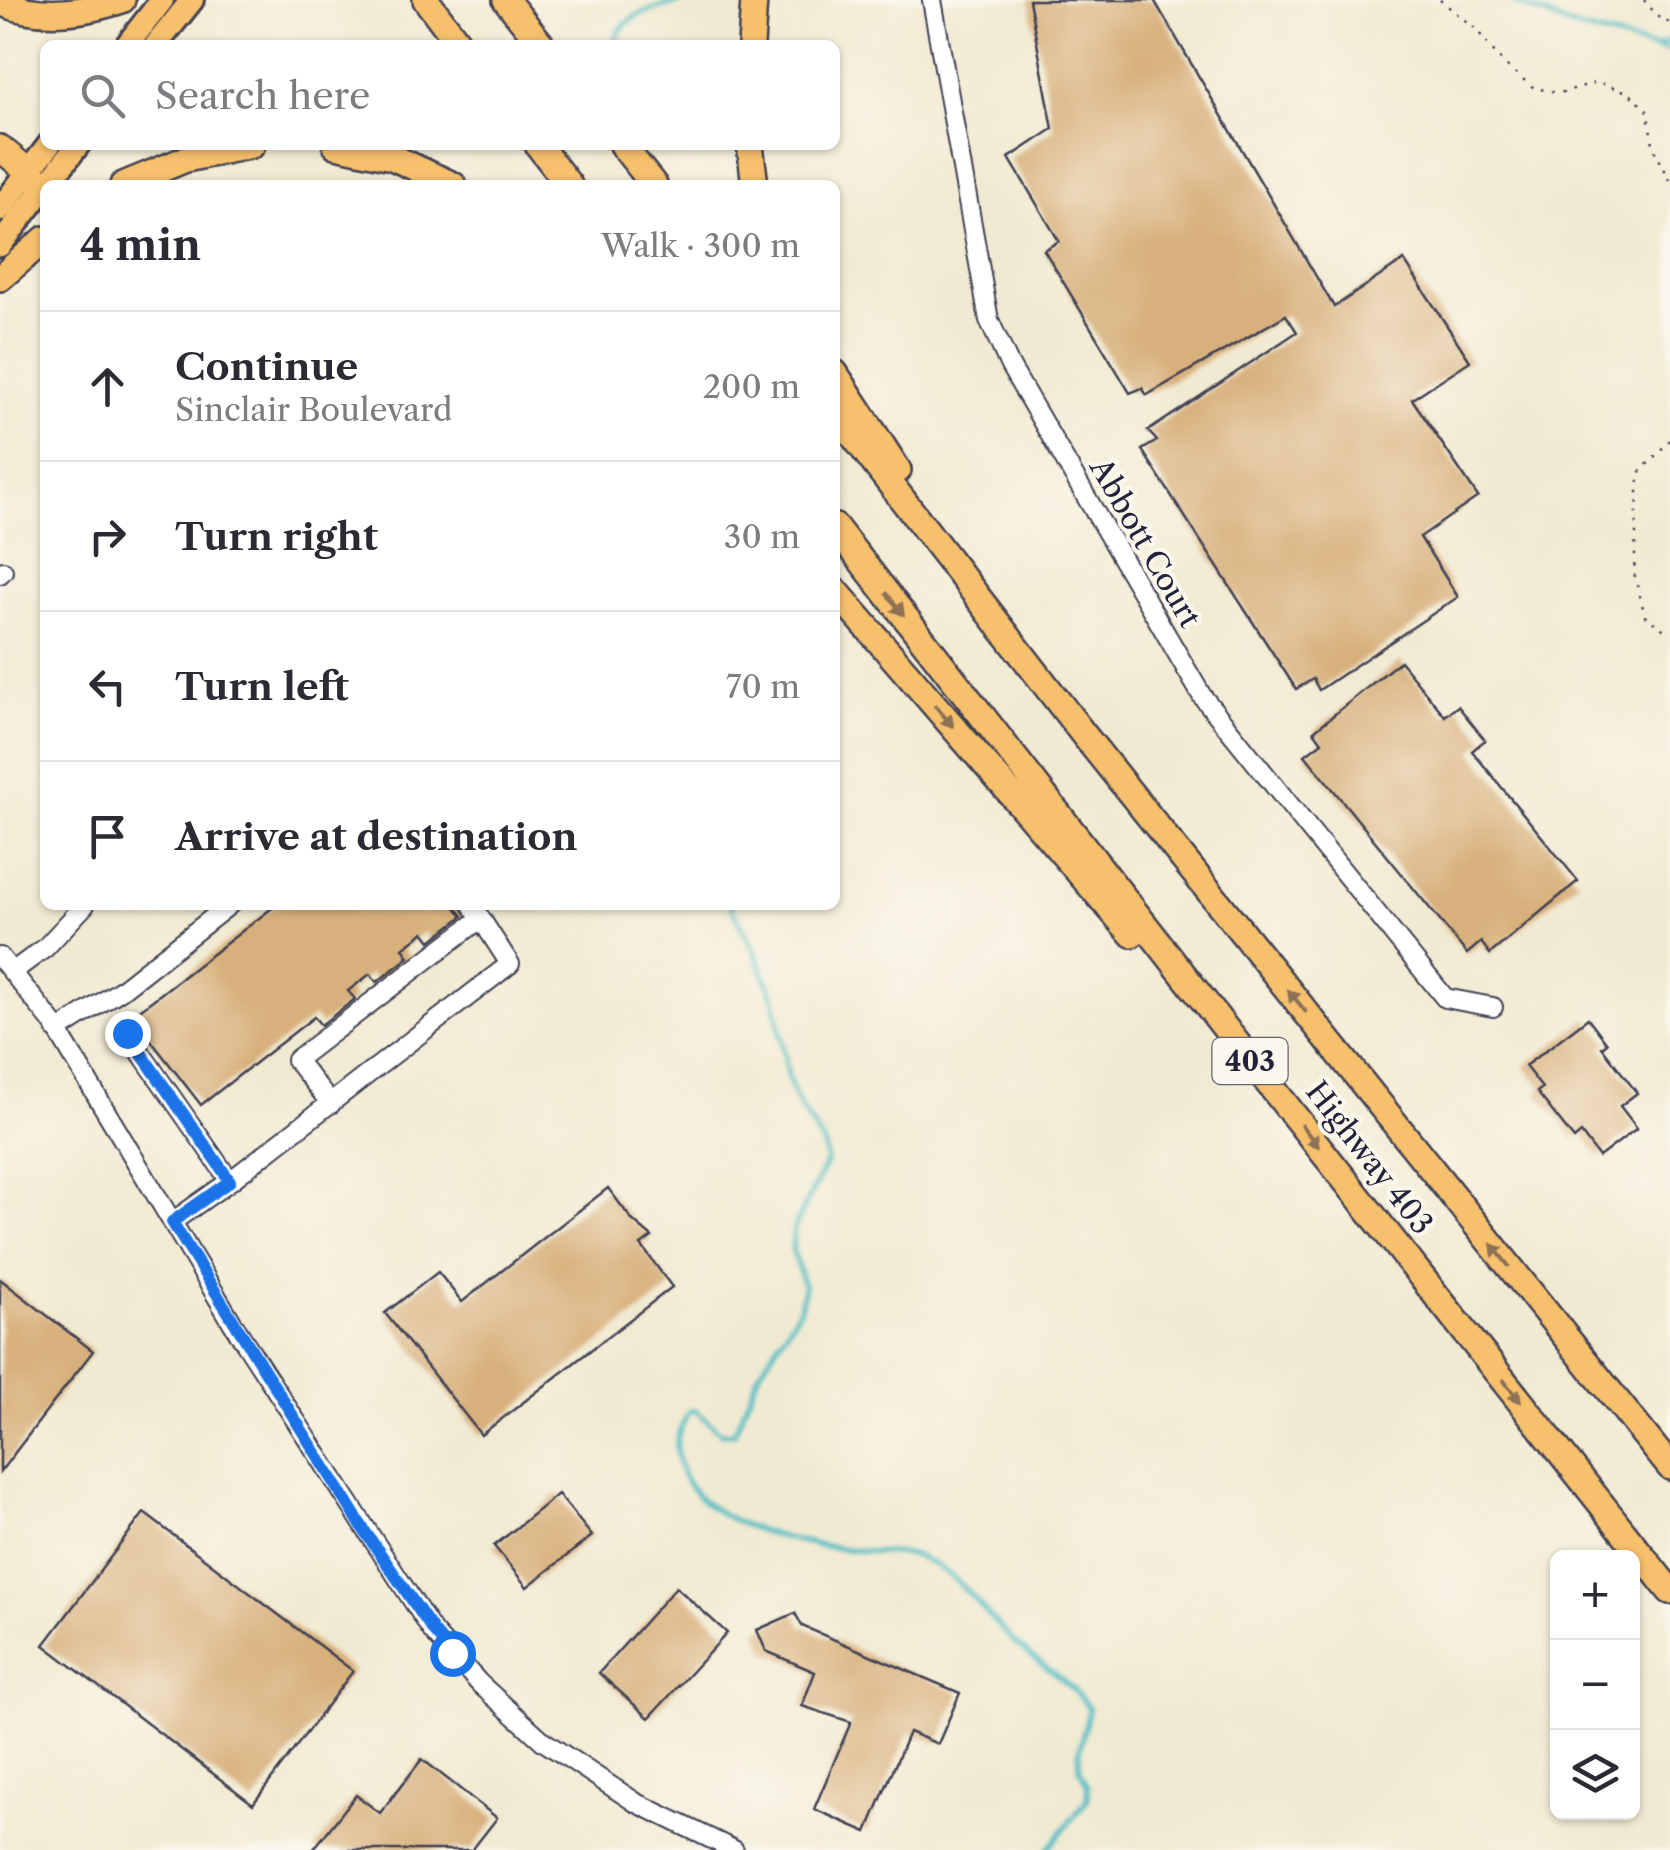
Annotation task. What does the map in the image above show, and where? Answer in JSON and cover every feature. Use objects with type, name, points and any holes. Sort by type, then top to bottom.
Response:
[{"type":"highway","points":[[0,2],[46,13],[77,12],[122,0]]},
{"type":"highway","points":[[426,0],[456,40]]},
{"type":"highway","points":[[506,0],[538,40]]},
{"type":"highway","points":[[751,40],[754,0]]},
{"type":"highway","points":[[0,148],[40,181]]},
{"type":"highway","points":[[136,180],[186,160],[230,150]]},
{"type":"highway","points":[[359,150],[392,157],[442,180]]},
{"type":"highway","points":[[542,150],[565,180]]},
{"type":"highway","points":[[626,150],[650,180]]},
{"type":"highway","points":[[750,150],[754,180]]},
{"type":"highway","points":[[0,278],[40,244]]},
{"type":"highway","points":[[840,381],[907,484],[1068,696],[1084,735]]},
{"type":"highway","name":"Highway 403","points":[[840,418],[1084,735],[1670,1467]]},
{"type":"highway","name":"Highway 403","points":[[840,532],[1242,1051],[1670,1591]]},
{"type":"highway","points":[[840,596],[1195,1007],[1242,1051]]},
{"type":"main road","points":[[131,40],[162,0]]},
{"type":"main road","points":[[160,40],[192,0]]},
{"type":"main road","points":[[41,180],[48,150]]},
{"type":"main road","points":[[43,180],[73,150]]},
{"type":"main road","points":[[0,209],[40,183]]},
{"type":"main road","points":[[0,246],[40,184]]},
{"type":"street","name":"Abbott Court","points":[[932,0],[989,320],[1010,366],[1202,696],[1445,998],[1493,1007]]},
{"type":"street","points":[[80,910],[45,948],[6,964],[57,1030],[366,1533],[434,1632],[480,1684],[543,1742],[635,1802],[734,1850]]},
{"type":"street","points":[[57,1030],[121,990],[223,910]]},
{"type":"street","points":[[172,1222],[331,1104],[510,964],[476,912],[296,1060],[331,1104]]},
{"type":"street","points":[[127,1033],[230,1181]]},
{"type":"path","points":[[1440,0],[1475,28],[1503,62],[1534,88],[1560,93],[1598,82],[1628,92],[1647,111],[1654,148],[1670,180]]},
{"type":"path","points":[[1644,0],[1658,17],[1670,23]]},
{"type":"path","points":[[1670,440],[1639,473],[1634,573],[1644,616],[1670,634]]},
{"type":"building","points":[[1029,0],[1154,0],[1334,307],[1404,260],[1470,361],[1412,399],[1478,497],[1420,537],[1458,597],[1319,690],[1313,679],[1296,689],[1142,450],[1157,441],[1148,431],[1297,332],[1286,315],[1147,395],[1142,388],[1130,393],[1044,250],[1059,241],[1009,158],[1053,129]]},
{"type":"building","points":[[1400,661],[1445,716],[1458,706],[1485,740],[1472,751],[1578,881],[1490,954],[1481,942],[1467,954],[1305,755],[1322,742],[1314,731]]},
{"type":"building","points":[[270,910],[458,910],[463,916],[431,941],[424,932],[403,948],[409,957],[377,982],[370,974],[348,991],[355,999],[321,1025],[314,1017],[201,1105],[132,1016]]},
{"type":"building","points":[[1588,1018],[1607,1043],[1602,1047],[1637,1093],[1620,1106],[1637,1128],[1599,1157],[1581,1133],[1574,1139],[1537,1092],[1542,1088],[1525,1066]]},
{"type":"building","points":[[608,1188],[632,1220],[652,1237],[641,1245],[672,1287],[481,1435],[385,1313],[438,1272],[462,1302]]},
{"type":"building","points":[[0,1279],[93,1351],[0,1472]]},
{"type":"building","points":[[558,1494],[592,1536],[527,1587],[494,1546]]},
{"type":"building","points":[[144,1513],[353,1671],[253,1804],[44,1645]]},
{"type":"building","points":[[676,1587],[727,1633],[649,1718],[599,1673]]},
{"type":"building","points":[[795,1613],[802,1626],[960,1693],[938,1744],[909,1732],[867,1832],[814,1809],[851,1722],[802,1706],[815,1672],[766,1651],[757,1630]]},
{"type":"building","points":[[422,1759],[497,1818],[472,1850],[313,1850],[356,1795],[380,1813]]},
{"type":"waterway","points":[[615,40],[633,18],[687,0]]},
{"type":"waterway","points":[[1509,0],[1575,28],[1670,51]]},
{"type":"waterway","points":[[1655,47],[1670,41]]},
{"type":"waterway","points":[[733,910],[774,998],[789,1081],[824,1144],[827,1161],[794,1228],[792,1248],[804,1286],[800,1308],[758,1375],[734,1433],[721,1433],[695,1410],[690,1411],[678,1438],[680,1468],[692,1489],[711,1507],[764,1532],[823,1546],[908,1554],[934,1564],[961,1585],[1021,1648],[1073,1689],[1089,1708],[1079,1752],[1088,1799],[1047,1850]]},
{"type":"route","points":[[127,1033],[230,1181],[172,1222],[366,1533],[452,1653]]}]
